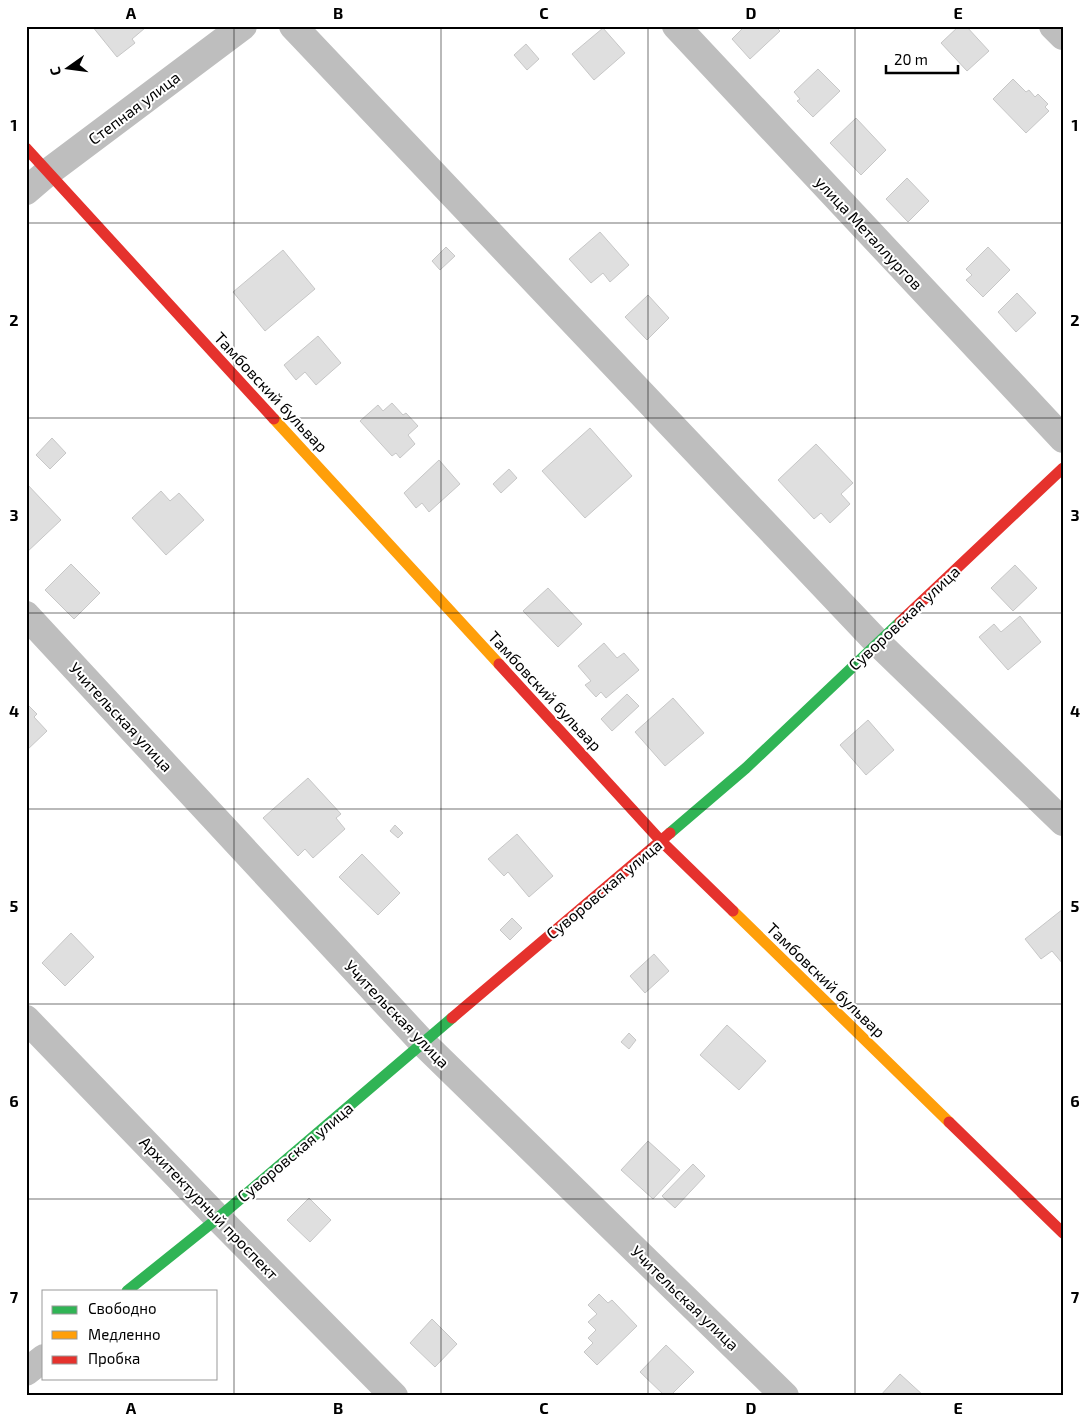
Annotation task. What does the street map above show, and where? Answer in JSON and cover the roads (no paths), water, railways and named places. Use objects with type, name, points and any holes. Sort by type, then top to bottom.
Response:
[{"type":"street","name":"Степная улица","points":[[26,192],[47,173],[243,26]]},
{"type":"street","points":[[293,26],[878,643],[1063,822]]},
{"type":"street","name":"улица Металлургов","points":[[676,26],[1063,439]]},
{"type":"street","points":[[1053,26],[1063,36]]},
{"type":"street","name":"Тамбовский бульвар","points":[[26,148],[660,841],[1063,1233]]},
{"type":"street","name":"Суворовская улица","points":[[128,1290],[218,1218],[746,768],[1063,468]]},
{"type":"street","name":"Учительская улица","points":[[26,615],[423,1043],[785,1396]]},
{"type":"street","name":"Архитектурный проспект","points":[[26,1019],[218,1218],[394,1396]]},
{"type":"street","points":[[26,1372],[42,1360]]}]
